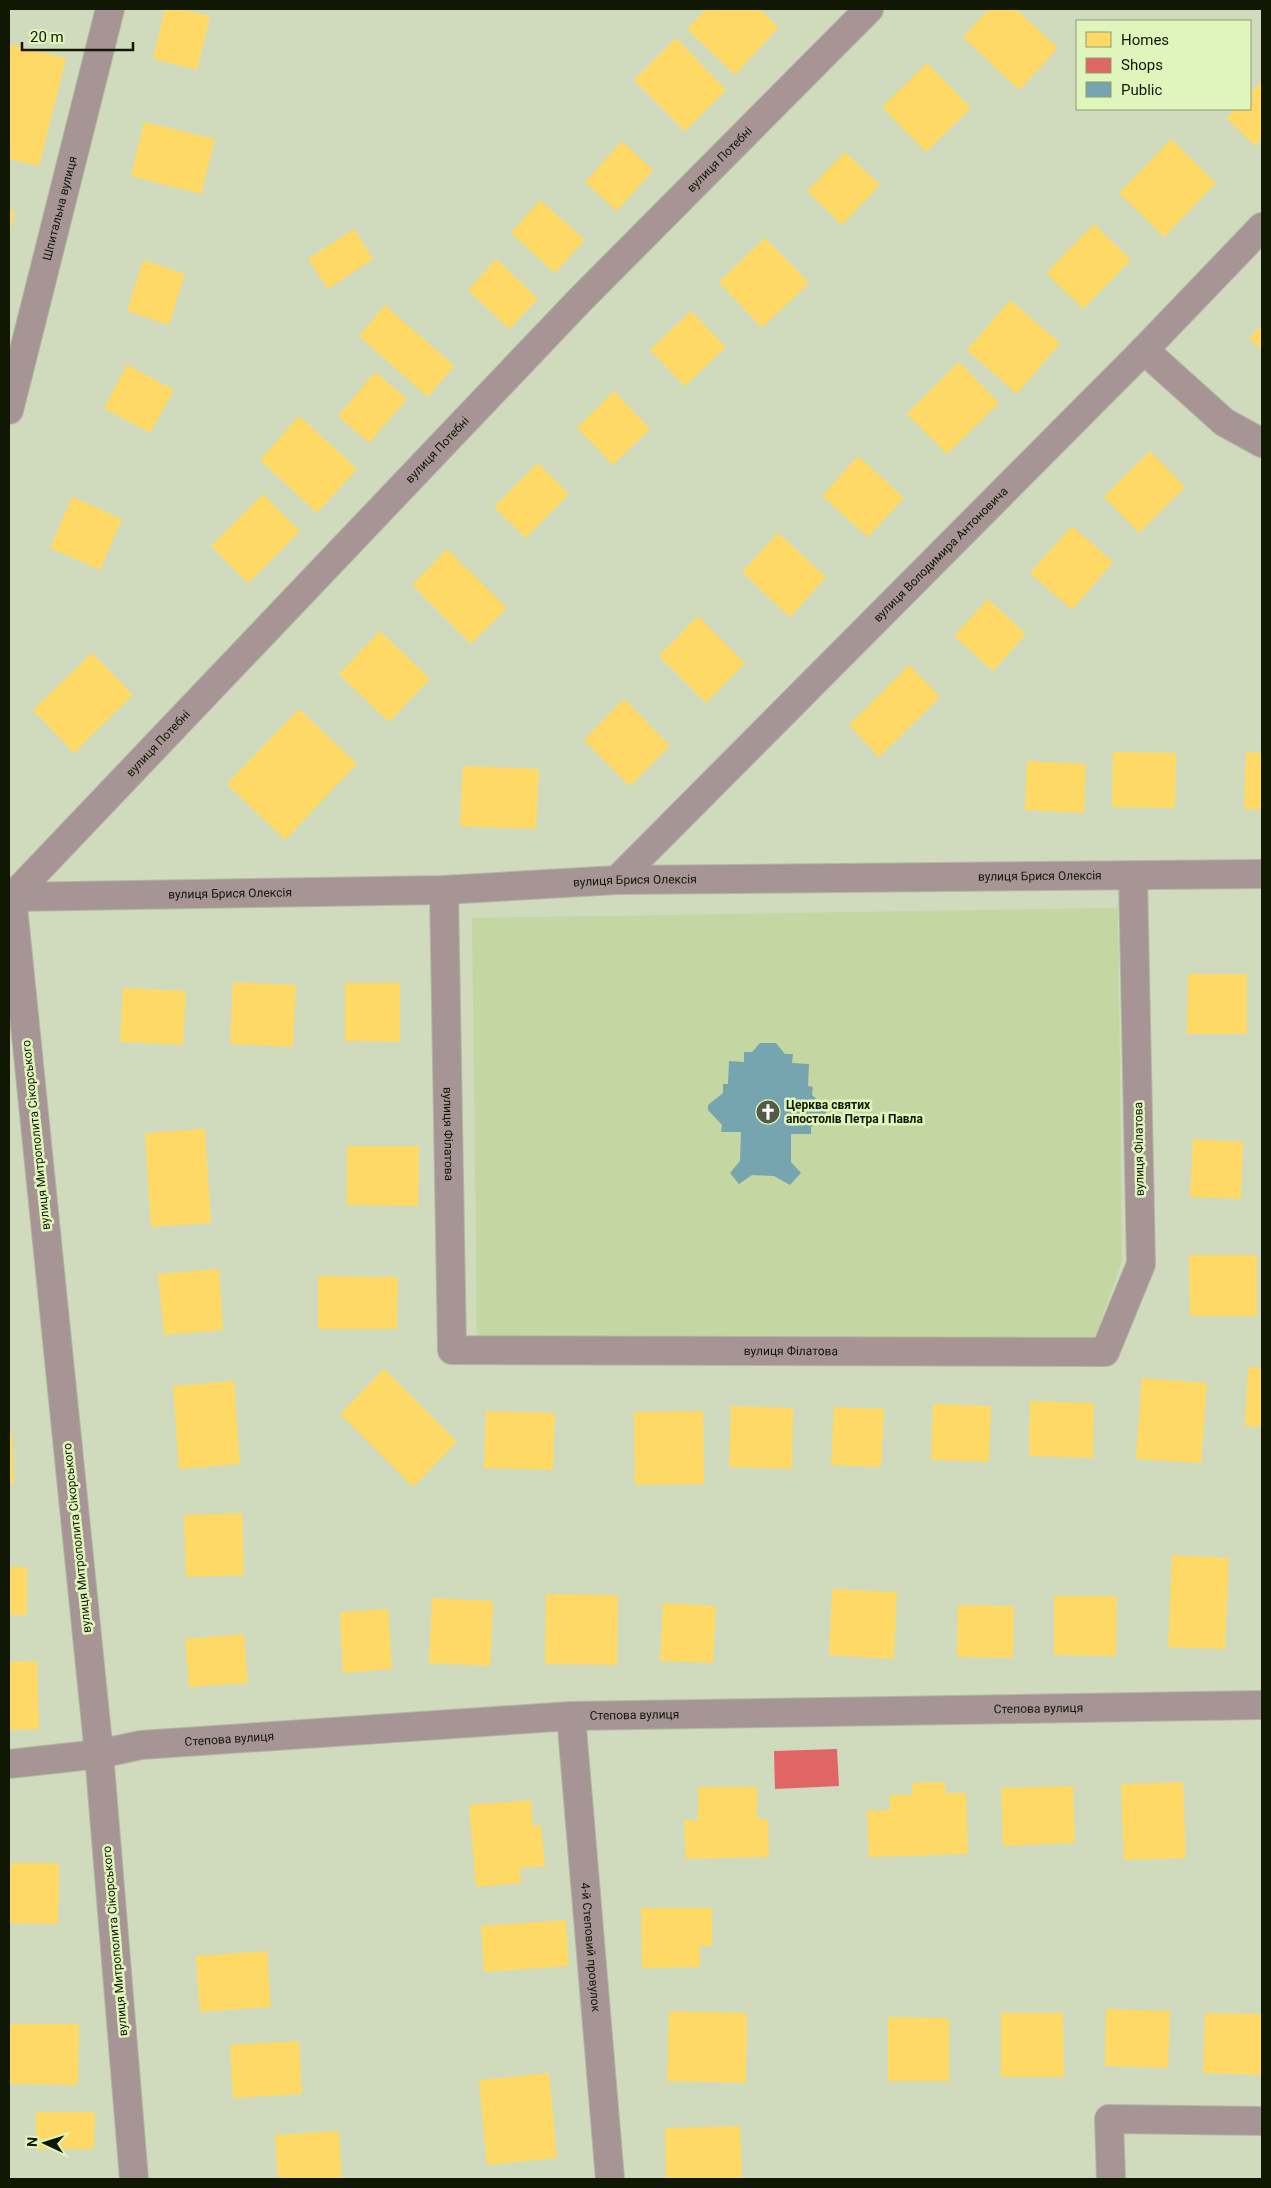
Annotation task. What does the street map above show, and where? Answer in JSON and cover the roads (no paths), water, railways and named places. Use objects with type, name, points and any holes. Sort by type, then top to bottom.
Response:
[{"type":"street","name":"Шпитальна вулиця","points":[[9,410],[110,9]]},
{"type":"street","name":"вулиця Потебні","points":[[10,897],[579,302],[869,9]]},
{"type":"street","name":"вулиця Володимира Антоновича","points":[[617,880],[1144,350],[1262,228]]},
{"type":"street","points":[[1144,350],[1224,422],[1262,443]]},
{"type":"street","name":"вулиця Брися Олексія","points":[[10,897],[444,890],[617,880],[1262,874]]},
{"type":"street","name":"вулиця Філатова","points":[[444,890],[452,1350],[1105,1352],[1141,1264],[1133,876]]},
{"type":"street","name":"вулиця Митрополита Сікорського","points":[[10,897],[99,1754],[134,2179]]},
{"type":"street","name":"Степова вулиця","points":[[9,1764],[99,1754],[141,1745],[571,1716],[1262,1705]]},
{"type":"street","name":"4-й Степовий провулок","points":[[571,1716],[610,2179]]},
{"type":"street","points":[[1111,2179],[1108,2119],[1262,2121]]},
{"type":"place","name":"Церква святих апостолів Петра і Павла","points":[[768,1112]]}]
